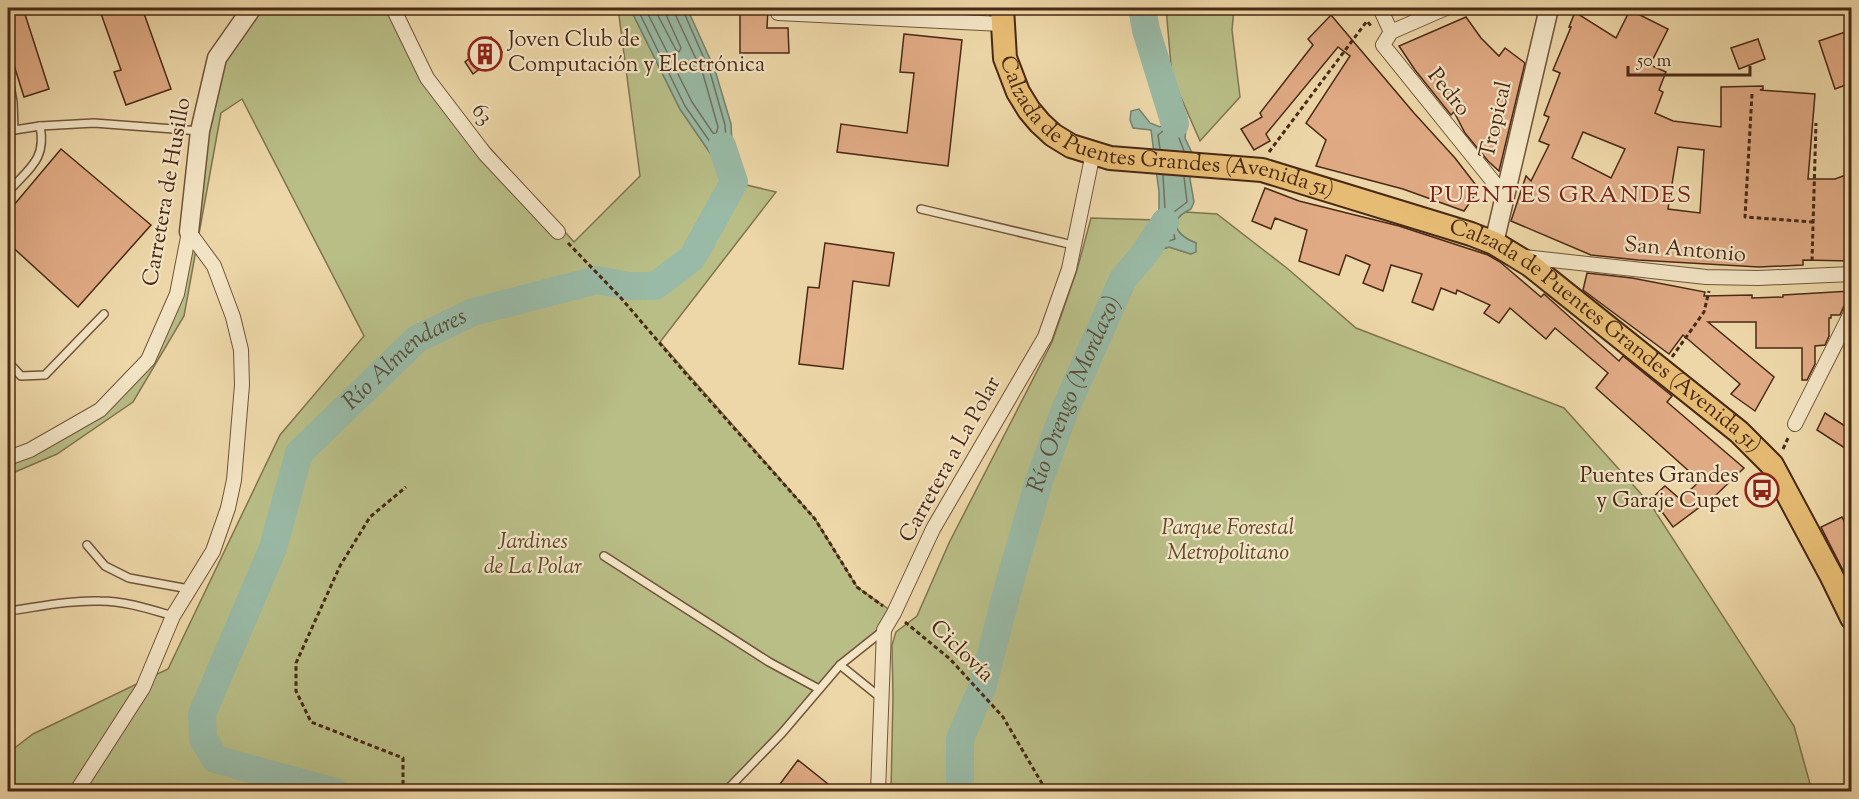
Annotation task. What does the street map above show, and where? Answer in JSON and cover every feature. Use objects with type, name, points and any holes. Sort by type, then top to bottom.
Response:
[{"type":"main road","name":"Calzada de Puentes Grandes (Avenida 51)","points":[[1002,16],[1005,58],[1015,85],[1029,110],[1053,135],[1071,146],[1102,156],[1262,170],[1394,209],[1494,243],[1556,285],[1739,432],[1772,465],[1831,575],[1851,618]]},
{"type":"street","name":"Carretera de Husillo","points":[[8,458],[30,450],[100,410],[148,360],[177,294],[189,232],[200,131],[218,58],[252,8]]},
{"type":"street","name":"63","points":[[393,8],[427,78],[485,154],[558,232]]},
{"type":"street","points":[[1380,8],[1391,32]]},
{"type":"street","points":[[1383,45],[1391,32],[1446,8]]},
{"type":"street","name":"Tropical","points":[[1494,243],[1549,8]]},
{"type":"street","points":[[779,10],[1002,16]]},
{"type":"street","name":"Pedro","points":[[1383,45],[1504,195]]},
{"type":"street","name":"Carretera a La Polar","points":[[878,792],[884,630],[933,529],[1045,337],[1069,269],[1073,245],[1102,156]]},
{"type":"street","points":[[76,792],[143,688],[173,616],[213,550],[228,508],[234,480],[242,385],[241,350],[233,317],[214,266],[189,232]]},
{"type":"street","name":"San Antonio","points":[[1515,256],[1713,277],[1758,278],[1851,274]]},
{"type":"street","points":[[1795,424],[1851,311]]},
{"type":"lane","points":[[8,75],[13,102],[11,130],[94,123],[200,131]]},
{"type":"lane","points":[[8,192],[40,156],[42,138],[40,126]]},
{"type":"lane","points":[[921,209],[1073,245]]},
{"type":"lane","points":[[8,362],[21,376],[45,375],[104,314]]},
{"type":"lane","points":[[87,544],[105,566],[129,578],[189,589]]},
{"type":"lane","points":[[604,556],[769,662],[819,689]]},
{"type":"lane","points":[[8,611],[75,601],[102,601],[132,604],[173,616]]},
{"type":"lane","points":[[725,792],[782,733],[840,665],[884,630]]},
{"type":"lane","points":[[840,665],[882,700]]},
{"type":"path","points":[[1262,170],[1270,150],[1367,21],[1383,45]]},
{"type":"path","points":[[1752,94],[1744,217],[1813,222]]},
{"type":"path","points":[[1811,275],[1816,123]]},
{"type":"path","name":"Ciclovía","points":[[579,255],[621,298],[693,383],[815,519],[857,587],[894,613],[950,659],[1003,717],[1047,792]]},
{"type":"path","points":[[1662,370],[1704,312],[1713,277]]},
{"type":"path","points":[[1772,465],[1795,424]]},
{"type":"path","points":[[403,792],[402,758],[311,722],[296,691],[296,663],[340,566],[370,517],[406,487]]},
{"type":"green space","name":"Jardines de La Polar","points":[[252,8],[393,8],[427,78],[574,242],[640,176],[618,8],[630,8],[680,109],[715,160],[734,182],[776,192],[660,342],[815,519],[857,587],[894,613],[889,622],[819,689],[721,791],[8,791],[8,753],[33,734],[168,669],[280,435],[364,336],[242,99],[221,113],[184,316],[133,402],[57,454],[8,475],[8,458],[100,410],[148,360],[177,294],[217,58]]},
{"type":"green space","points":[[1166,8],[1234,8],[1232,30],[1240,97],[1200,141],[1172,77]]},
{"type":"green space","name":"Parque Forestal Metropolitano","points":[[1185,212],[1217,214],[1288,269],[1356,328],[1564,408],[1651,505],[1794,726],[1812,791],[891,792],[892,645],[896,632],[917,616],[949,543],[1052,342],[1077,270],[1091,218],[1157,220],[1154,231],[1157,251],[1169,247],[1191,254],[1196,243],[1181,234],[1176,226],[1179,217]]},
{"type":"water","points":[[630,8],[687,8],[715,70],[731,124],[734,182],[715,160],[680,109]]},
{"type":"water","points":[[1173,85],[1187,117],[1185,138],[1194,157],[1190,179],[1194,202],[1191,209],[1183,213],[1176,222],[1179,232],[1196,243],[1196,252],[1191,254],[1169,247],[1145,253],[1154,231],[1159,209],[1159,192],[1151,130],[1133,128],[1130,120],[1131,111],[1139,109],[1150,123],[1160,127],[1164,124],[1161,117],[1163,107],[1155,93]]},
{"type":"building","points":[[8,8],[23,8],[49,89],[24,97],[8,46]]},
{"type":"building","points":[[99,8],[142,8],[171,89],[126,105],[114,72],[121,70]]},
{"type":"building","points":[[740,8],[768,8],[767,28],[788,28],[789,53],[740,53]]},
{"type":"building","points":[[1630,10],[1668,29],[1650,65],[1666,72],[1659,90],[1663,92],[1655,113],[1673,121],[1721,127],[1721,87],[1763,86],[1760,90],[1815,94],[1808,179],[1835,179],[1851,173],[1851,261],[1803,260],[1803,265],[1759,267],[1591,255],[1511,221],[1526,176],[1531,181],[1549,145],[1539,141],[1549,117],[1544,115],[1560,73],[1553,70],[1575,12],[1616,38]],"holes":[[[1583,132],[1625,149],[1611,178],[1572,158]],[[1678,147],[1704,150],[1700,213],[1668,209]]]},
{"type":"building","points":[[1331,15],[1455,158],[1479,189],[1464,211],[1403,189],[1316,166],[1326,140],[1306,123],[1350,56],[1338,47],[1266,134],[1270,141],[1254,150],[1241,129],[1262,117],[1260,113],[1313,45],[1308,39]]},
{"type":"building","points":[[1466,17],[1481,38],[1499,56],[1505,48],[1525,63],[1499,171],[1465,133],[1454,112],[1451,115],[1399,46]]},
{"type":"building","points":[[1851,30],[1851,83],[1835,89],[1819,41]]},
{"type":"building","points":[[904,34],[962,40],[948,166],[837,152],[841,124],[907,133],[914,73],[900,72]]},
{"type":"building","name":"Joven Club de Computación y Electrónica","points":[[491,37],[502,52],[473,74],[465,62],[472,56],[470,53]]},
{"type":"building","points":[[1758,39],[1765,59],[1739,69],[1731,48]]},
{"type":"building","points":[[61,149],[151,225],[78,307],[8,243],[8,212]]},
{"type":"building","points":[[1265,188],[1299,201],[1399,226],[1488,255],[1500,262],[1541,297],[1544,294],[1619,361],[1623,356],[1672,396],[1667,402],[1744,468],[1716,495],[1673,527],[1652,498],[1665,486],[1680,499],[1700,481],[1596,388],[1608,373],[1555,328],[1546,339],[1510,308],[1499,323],[1484,313],[1490,305],[1457,290],[1456,294],[1441,288],[1433,310],[1412,302],[1422,274],[1391,265],[1383,291],[1363,283],[1370,265],[1346,255],[1339,275],[1299,261],[1307,230],[1275,218],[1271,229],[1252,221]]},
{"type":"building","points":[[825,243],[894,253],[889,286],[853,281],[843,369],[799,364],[808,287],[819,288]]},
{"type":"building","points":[[1587,273],[1632,278],[1705,292],[1704,296],[1783,297],[1783,295],[1851,291],[1851,301],[1844,306],[1840,315],[1831,315],[1829,318],[1829,336],[1825,345],[1815,346],[1815,364],[1807,380],[1802,380],[1802,348],[1756,348],[1756,322],[1708,322],[1774,377],[1755,411],[1731,394],[1740,384],[1683,335],[1669,354],[1583,290]]},
{"type":"building","points":[[1825,413],[1851,430],[1851,452],[1817,430]]},
{"type":"building","points":[[1842,517],[1851,535],[1851,586],[1821,527]]},
{"type":"building","points":[[798,760],[838,792],[774,792]]},
{"type":"waterway","name":"Río Orengo (Mordazo)","points":[[1142,8],[1146,30],[1175,124]]},
{"type":"waterway","name":"Río Almendares","points":[[335,792],[215,759],[203,738],[202,714],[273,548],[299,453],[417,339],[473,312],[597,280],[628,286],[655,286],[692,258],[734,182],[722,146]]},
{"type":"waterway","name":"Río Orengo (Mordazo)","points":[[960,792],[960,739],[982,688],[1039,481],[1066,407],[1123,279],[1145,253],[1165,222]]},
{"type":"place","name":"Joven Club de Computación y Electrónica","points":[[485,54]]},
{"type":"place","name":"Puentes Grandes y Garaje Cupet","points":[[1762,490]]},
{"type":"district","name":"PUENTES GRANDES","points":[[1561,196]]}]
